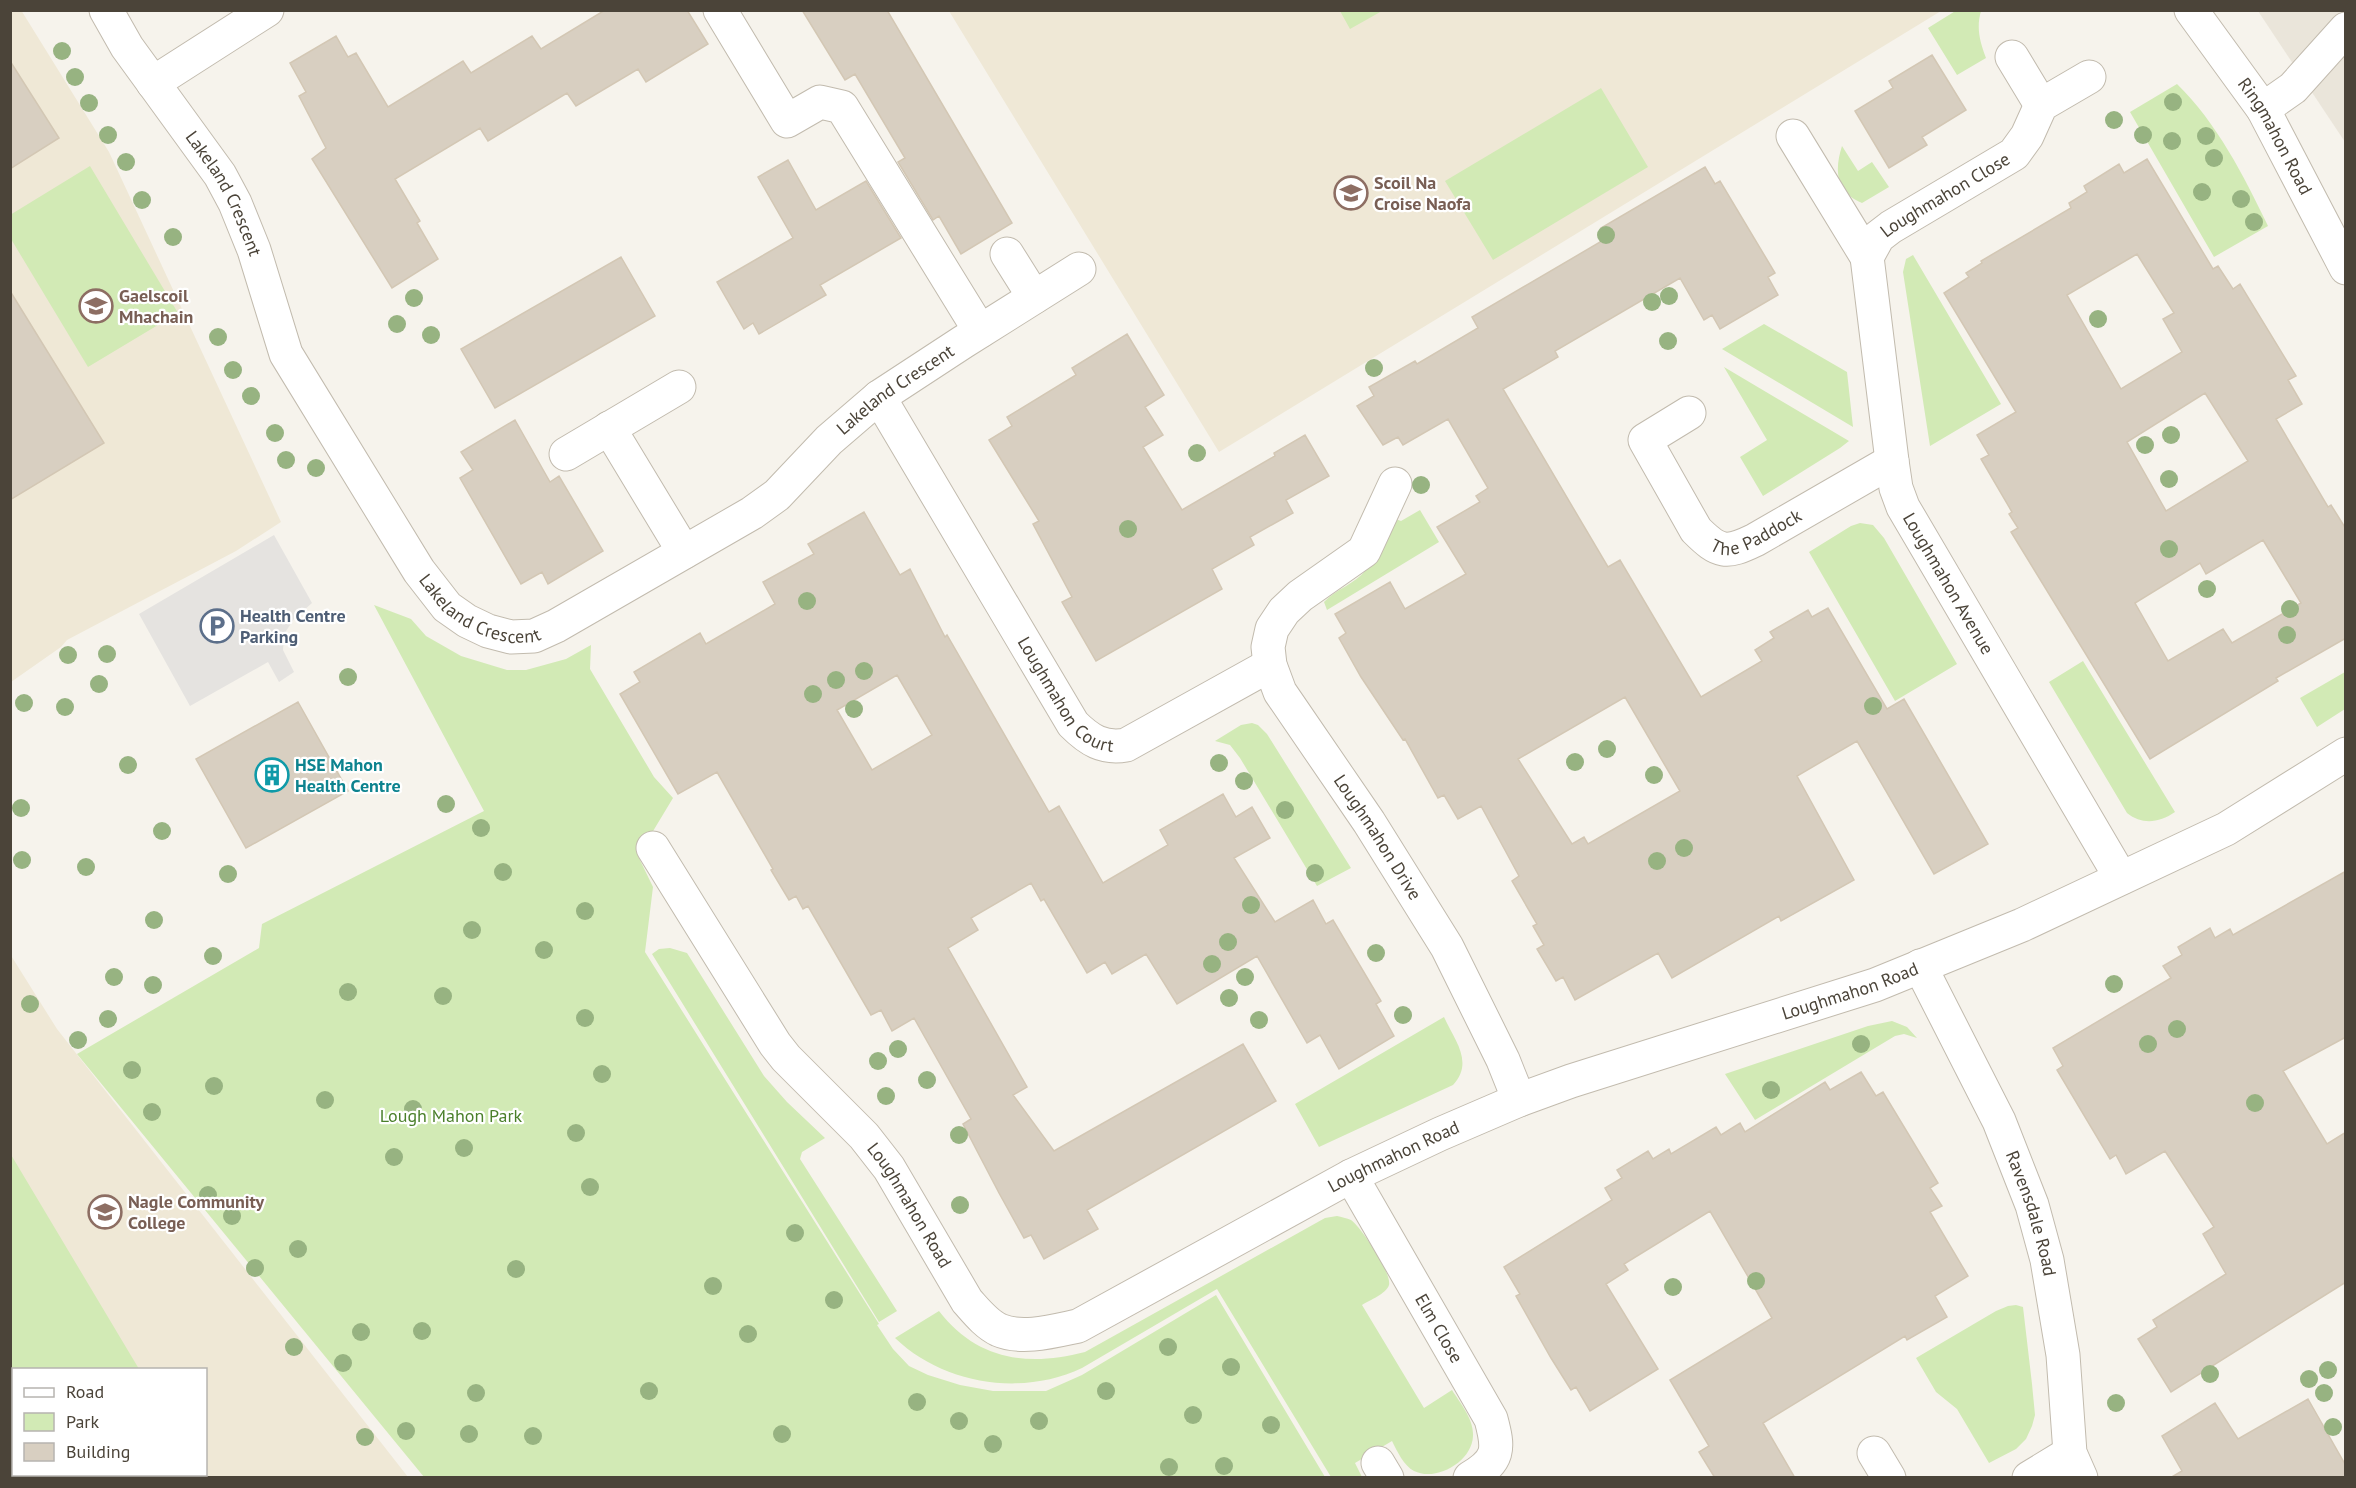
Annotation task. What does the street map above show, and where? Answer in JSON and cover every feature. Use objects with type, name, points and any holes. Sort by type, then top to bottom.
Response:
[{"type":"street","name":"Lakeland Crescent","points":[[106,10],[128,47],[219,175],[235,203],[254,250],[286,354],[419,571],[447,607],[467,621],[511,638],[534,636],[556,626],[752,513],[777,495],[829,440],[879,397],[1079,269]]},
{"type":"street","points":[[153,83],[267,10]]},
{"type":"street","points":[[720,10],[787,121],[820,102],[842,107],[980,331]]},
{"type":"street","name":"Ringmahon Road","points":[[2191,10],[2263,109],[2346,268]]},
{"type":"street","points":[[2263,109],[2293,88],[2346,29]]},
{"type":"street","points":[[2012,57],[2041,105],[2089,77]]},
{"type":"street","name":"Loughmahon Close","points":[[1793,136],[1867,257],[1878,237],[1891,227],[2014,154],[2027,136],[2041,105]]},
{"type":"street","points":[[1007,254],[1034,297]]},
{"type":"street","name":"Loughmahon Avenue","points":[[1867,257],[1892,461],[1896,488],[1903,507],[2121,878]]},
{"type":"street","points":[[566,454],[678,387]]},
{"type":"street","name":"Loughmahon Court","points":[[879,397],[1073,724],[1086,737],[1113,747],[1126,745],[1270,665]]},
{"type":"street","name":"The Paddock","points":[[1689,413],[1645,440],[1696,530],[1721,550],[1738,548],[1755,540],[1892,461]]},
{"type":"street","points":[[609,428],[684,552]]},
{"type":"street","name":"Loughmahon Drive","points":[[1395,484],[1364,552],[1300,596],[1284,611],[1272,629],[1268,647],[1270,665],[1280,692],[1369,822],[1447,947],[1480,1011],[1519,1100]]},
{"type":"street","name":"Loughmahon Road","points":[[653,848],[735,977],[766,1031],[786,1058],[864,1136],[889,1168],[967,1301],[979,1315],[998,1330],[1029,1334],[1078,1326],[1351,1176],[1519,1100],[1875,986],[2022,925],[2226,829],[2346,754]]},
{"type":"street","name":"Ravensdale Road","points":[[1920,966],[1999,1121],[2032,1205],[2047,1260],[2063,1355],[2076,1465]]},
{"type":"street","name":"Elm Close","points":[[1351,1176],[1491,1419],[1496,1438],[1495,1455],[1484,1470],[1470,1478]]},
{"type":"street","points":[[2028,1478],[2076,1465]]},
{"type":"shaded area","name":"Gaelscoil Mhachain","points":[[21,10],[109,152],[281,522],[236,551],[67,640],[61,647],[11,682],[10,11]]},
{"type":"shaded area","name":"Scoil Na Croise Naofa","points":[[949,11],[1941,11],[1219,452]]},
{"type":"shaded area","points":[[2258,11],[2345,11],[2345,142]]},
{"type":"shaded area","name":"Health Centre Parking","points":[[274,535],[312,603],[294,619],[284,634],[283,650],[294,672],[279,682],[268,662],[190,706],[139,614]]},
{"type":"shaded area","name":"Nagle Community College","points":[[10,954],[57,1029],[408,1477],[11,1477]]},
{"type":"green space","points":[[1957,10],[1981,11],[1979,35],[1986,58],[1957,75],[1928,28]]},
{"type":"green space","points":[[1340,11],[1382,11],[1350,29]]},
{"type":"green space","points":[[2177,84],[2217,133],[2239,169],[2268,226],[2214,257],[2130,112]]},
{"type":"green space","points":[[1601,88],[1648,167],[1493,260],[1445,181]]},
{"type":"green space","points":[[1842,146],[1858,171],[1872,162],[1889,187],[1862,203],[1847,193],[1839,180],[1838,172]]},
{"type":"green space","points":[[90,166],[178,313],[88,367],[11,239],[10,215]]},
{"type":"green space","points":[[1913,255],[2001,404],[1930,446],[1903,272],[1906,259]]},
{"type":"green space","points":[[1764,324],[1847,372],[1853,427],[1722,349]]},
{"type":"green space","points":[[1724,367],[1849,441],[1763,496],[1740,457],[1767,440]]},
{"type":"green space","points":[[1420,510],[1439,542],[1327,610],[1324,602],[1356,579],[1370,565],[1390,517],[1401,521]]},
{"type":"green space","points":[[1860,523],[1873,525],[1884,538],[1957,664],[1895,701],[1809,552],[1851,526]]},
{"type":"green space","name":"Lough Mahon Park","points":[[374,605],[411,619],[426,636],[461,656],[507,670],[526,670],[566,659],[591,645],[590,669],[654,777],[673,798],[638,856],[653,887],[645,952],[879,1324],[877,1325],[893,1349],[909,1366],[928,1375],[960,1385],[993,1391],[1046,1391],[1082,1375],[1216,1295],[1325,1477],[424,1477],[77,1054],[259,948],[262,924],[484,811]]},
{"type":"green space","points":[[2083,661],[2175,812],[2169,816],[2145,821],[2127,813],[2049,682]]},
{"type":"green space","points":[[2345,672],[2345,709],[2317,727],[2300,698]]},
{"type":"green space","points":[[1252,723],[1258,725],[1267,734],[1351,868],[1317,886],[1240,758],[1230,745],[1215,741],[1241,725]]},
{"type":"green space","points":[[670,948],[687,953],[764,1076],[787,1102],[825,1138],[802,1152],[800,1159],[897,1311],[879,1322],[652,954],[659,949]]},
{"type":"green space","points":[[1444,1017],[1457,1043],[1462,1060],[1462,1068],[1453,1085],[1319,1147],[1295,1104]]},
{"type":"green space","points":[[1892,1021],[1907,1027],[1917,1038],[1904,1034],[1895,1036],[1755,1120],[1725,1074],[1868,1026]]},
{"type":"green space","points":[[10,1153],[138,1368],[12,1368],[12,1476],[203,1477],[11,1477]]},
{"type":"green space","points":[[1337,1216],[1356,1224],[1386,1271],[1389,1279],[1387,1288],[1362,1305],[1424,1408],[1452,1390],[1469,1417],[1473,1430],[1471,1445],[1460,1461],[1442,1472],[1423,1474],[1410,1469],[1392,1441],[1355,1463],[1362,1477],[1331,1477],[1217,1289],[1082,1368],[1058,1377],[1034,1382],[984,1381],[959,1375],[914,1354],[895,1338],[939,1311],[970,1340],[1004,1356],[1043,1359],[1085,1352],[1325,1218]]},
{"type":"green space","points":[[2016,1305],[2023,1307],[2035,1415],[2026,1439],[2016,1449],[1989,1463],[1957,1409],[1936,1392],[1916,1358],[1996,1311]]},
{"type":"building","points":[[605,10],[687,10],[708,44],[646,82],[638,69],[576,106],[567,93],[488,141],[480,128],[395,179],[420,221],[417,223],[438,259],[392,288],[312,159],[326,148],[299,96],[306,92],[290,63],[336,36],[348,57],[356,53],[388,107],[463,61],[471,73],[532,36],[541,49]]},
{"type":"building","points":[[802,10],[887,10],[1012,223],[961,254],[939,216],[933,220],[898,162],[905,158],[855,74],[845,80]]},
{"type":"building","points":[[1932,55],[1966,110],[1922,137],[1927,145],[1889,168],[1855,111],[1893,88],[1889,81]]},
{"type":"building","points":[[10,61],[59,138],[10,169]]},
{"type":"building","points":[[2147,159],[2213,269],[2218,266],[2233,289],[2240,284],[2296,376],[2288,380],[2302,404],[2276,419],[2328,507],[2331,505],[2346,529],[2346,638],[2276,678],[2278,681],[2150,759],[2011,532],[2018,528],[2009,514],[2012,512],[1981,459],[1989,455],[1977,435],[2016,412],[1944,293],[1969,277],[1966,273],[1982,263],[1981,261],[2071,208],[2069,203],[2087,192],[2084,186],[2119,164],[2124,173]],"holes":[[[2137,254],[2174,313],[2163,319],[2182,352],[2121,389],[2067,295]],[[2205,393],[2248,461],[2166,511],[2127,442]],[[2263,540],[2301,603],[2232,643],[2223,629],[2168,661],[2135,603],[2200,563],[2206,574]]]},
{"type":"building","points":[[788,160],[816,210],[866,181],[901,238],[820,285],[826,295],[759,334],[753,323],[744,329],[717,282],[793,238],[758,177]]},
{"type":"building","points":[[1705,167],[1715,184],[1720,181],[1775,273],[1768,277],[1778,295],[1720,329],[1712,315],[1704,320],[1680,278],[1555,351],[1558,357],[1503,389],[1608,567],[1620,560],[1701,697],[1762,661],[1755,650],[1774,638],[1770,632],[1808,610],[1812,617],[1828,608],[1887,709],[1904,699],[1988,844],[1934,874],[1857,741],[1797,776],[1854,880],[1781,921],[1779,916],[1672,978],[1658,953],[1575,1000],[1563,977],[1556,981],[1537,949],[1544,945],[1533,926],[1537,924],[1512,881],[1519,876],[1481,806],[1458,819],[1444,795],[1438,798],[1405,739],[1403,740],[1361,677],[1339,638],[1346,633],[1335,614],[1390,582],[1405,609],[1466,574],[1437,527],[1480,502],[1476,496],[1488,488],[1448,419],[1403,445],[1398,437],[1383,445],[1357,406],[1374,396],[1369,387],[1415,361],[1417,364],[1478,328],[1472,317],[1607,238],[1601,228]],"holes":[[[1625,697],[1680,791],[1588,844],[1584,837],[1572,844],[1518,759]]]},
{"type":"building","points":[[621,257],[655,316],[495,408],[461,349]]},
{"type":"building","points":[[10,291],[104,443],[10,500]]},
{"type":"building","points":[[1127,334],[1164,395],[1145,407],[1163,435],[1143,447],[1182,510],[1275,456],[1274,453],[1305,435],[1329,476],[1286,500],[1293,513],[1250,537],[1254,545],[1212,569],[1222,589],[1096,661],[1062,602],[1072,597],[1033,524],[1039,521],[989,440],[1012,426],[1007,417],[1076,375],[1072,368]]},
{"type":"building","points":[[515,420],[550,482],[559,476],[603,551],[548,584],[542,572],[521,584],[460,478],[473,470],[461,452]]},
{"type":"building","points":[[864,512],[900,575],[910,569],[945,637],[947,635],[1049,812],[1059,806],[1103,883],[1168,845],[1160,830],[1223,794],[1236,817],[1252,807],[1270,838],[1234,858],[1275,922],[1313,900],[1326,924],[1333,920],[1381,1001],[1376,1004],[1394,1036],[1339,1069],[1320,1035],[1307,1043],[1257,956],[1177,1004],[1146,954],[1112,974],[1105,962],[1087,973],[1044,899],[1041,901],[1031,883],[971,918],[978,930],[948,948],[1027,1087],[1013,1095],[1054,1151],[1243,1044],[1276,1101],[1087,1210],[1098,1229],[1044,1259],[1031,1235],[1024,1238],[999,1193],[963,1124],[971,1119],[914,1018],[892,1031],[881,1010],[871,1015],[808,906],[803,909],[796,896],[789,900],[717,772],[678,794],[620,694],[640,682],[634,672],[700,633],[706,644],[775,604],[763,582],[814,554],[808,544]],"holes":[[[897,675],[932,735],[872,770],[837,710]]]},
{"type":"building","name":"HSE Mahon Health Centre","points":[[298,702],[348,791],[246,848],[196,759]]},
{"type":"building","points":[[2346,871],[2346,1037],[2283,1071],[2327,1144],[2346,1132],[2346,1282],[2171,1392],[2138,1339],[2157,1327],[2153,1320],[2226,1274],[2203,1234],[2214,1227],[2165,1151],[2126,1174],[2116,1155],[2110,1159],[2057,1070],[2063,1066],[2053,1048],[2171,978],[2163,966],[2182,955],[2178,947],[2210,928],[2215,938],[2230,929],[2233,935]]},
{"type":"building","points":[[1861,1072],[1876,1096],[1883,1092],[1938,1183],[1930,1188],[1942,1206],[1930,1212],[1968,1276],[1935,1296],[1947,1317],[1907,1340],[1905,1336],[1763,1423],[1795,1478],[1715,1478],[1699,1452],[1709,1446],[1670,1380],[1772,1318],[1710,1211],[1624,1264],[1628,1270],[1606,1284],[1658,1369],[1590,1411],[1576,1387],[1571,1390],[1551,1358],[1516,1296],[1520,1294],[1504,1267],[1612,1200],[1605,1188],[1622,1178],[1617,1170],[1648,1151],[1653,1159],[1669,1149],[1671,1154],[1716,1127],[1721,1135],[1740,1123],[1745,1132],[1825,1082],[1830,1090]]},
{"type":"building","points":[[2308,1399],[2346,1466],[2346,1478],[2170,1478],[2182,1471],[2162,1436],[2215,1403],[2238,1439]]},
{"type":"place","name":"Scoil Na Croise Naofa","points":[[1351,193]]},
{"type":"place","name":"Gaelscoil Mhachain","points":[[96,306]]},
{"type":"place","name":"Health Centre Parking","points":[[217,626]]},
{"type":"place","name":"HSE Mahon Health Centre","points":[[272,775]]},
{"type":"place","name":"Nagle Community College","points":[[105,1212]]}]
